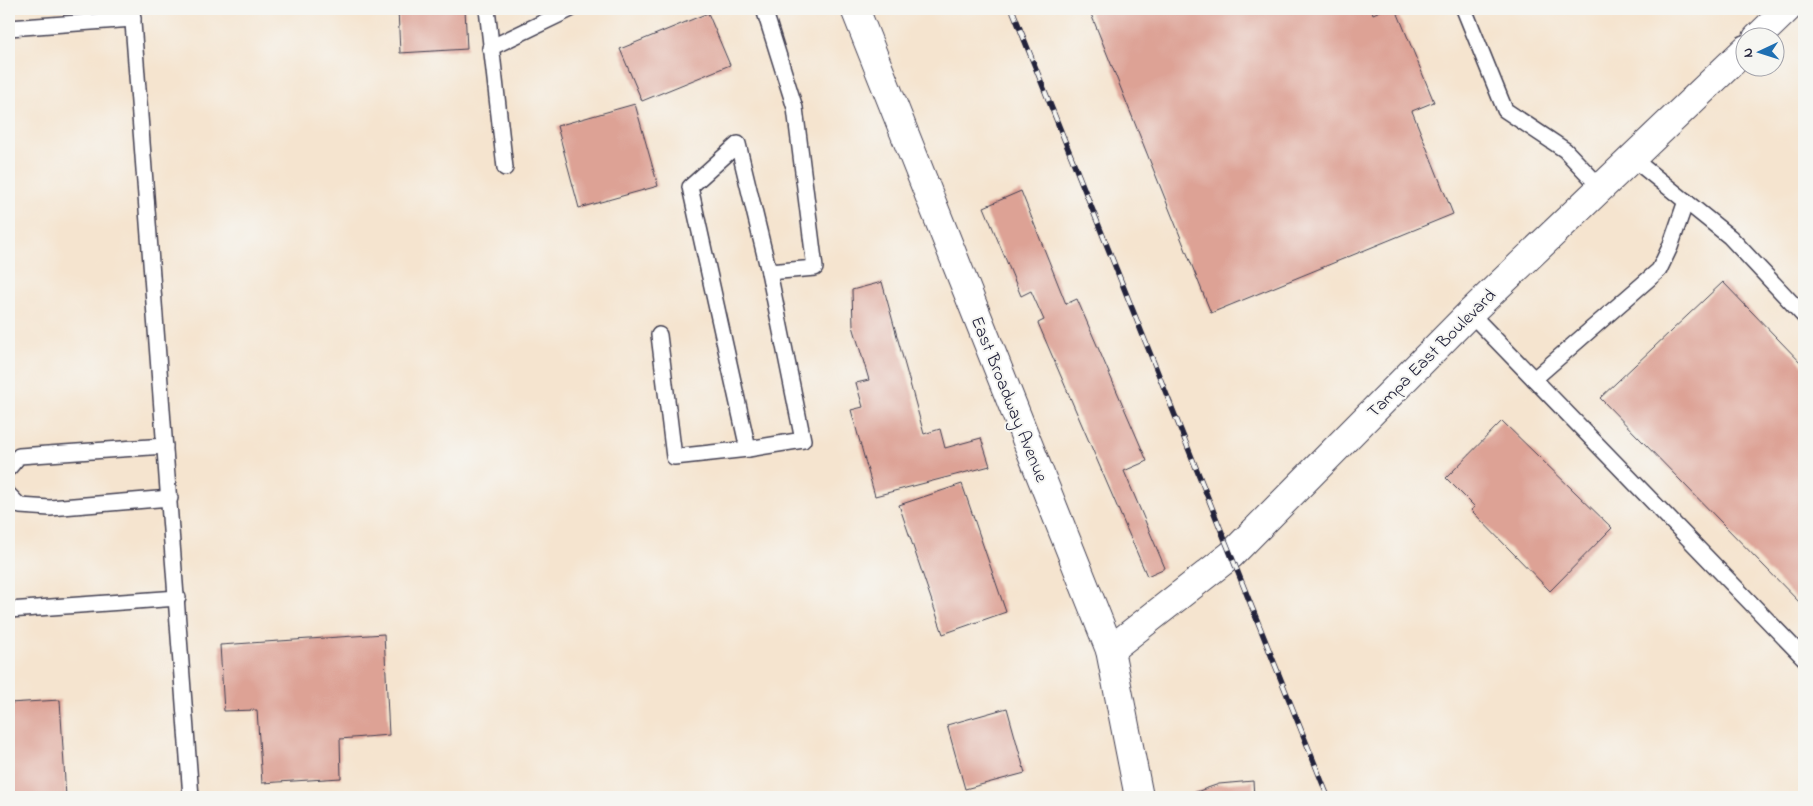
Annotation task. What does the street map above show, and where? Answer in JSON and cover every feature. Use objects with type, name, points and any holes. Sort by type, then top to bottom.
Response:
[{"type":"main road","name":"East Broadway Avenue","points":[[855,9],[1110,650],[1139,797]]},
{"type":"main road","points":[[1768,28],[1787,9]]},
{"type":"main road","name":"Tampa East Boulevard","points":[[1110,650],[1231,555],[1470,313],[1736,59]]},
{"type":"lane","points":[[487,9],[505,168]]},
{"type":"lane","points":[[490,48],[571,9]]},
{"type":"lane","points":[[764,9],[795,108],[815,268],[769,272]]},
{"type":"lane","points":[[1464,9],[1505,110],[1565,150],[1601,188]]},
{"type":"lane","points":[[9,28],[132,14],[178,598],[191,797]]},
{"type":"lane","points":[[659,335],[674,457],[748,449],[803,440],[769,272],[738,144],[690,187],[748,449]]},
{"type":"lane","points":[[1632,158],[1730,237],[1804,316]]},
{"type":"lane","points":[[1534,379],[1659,270],[1670,248],[1686,201]]},
{"type":"lane","points":[[1470,313],[1804,658]]},
{"type":"lane","points":[[9,468],[19,456],[166,446]]},
{"type":"lane","points":[[9,495],[20,506],[50,508],[170,498]]},
{"type":"lane","points":[[9,610],[178,598]]},
{"type":"building","points":[[398,9],[465,9],[467,49],[400,53]]},
{"type":"building","points":[[1089,9],[1371,9],[1373,14],[1385,9],[1396,9],[1434,102],[1412,111],[1453,214],[1211,313]]},
{"type":"building","points":[[708,13],[730,65],[642,101],[620,49]]},
{"type":"building","points":[[635,104],[658,186],[579,208],[557,126]]},
{"type":"building","points":[[1021,191],[1066,304],[1077,299],[1147,461],[1124,471],[1165,568],[1147,576],[1038,323],[1044,320],[1031,291],[1021,296],[984,207]]},
{"type":"building","points":[[882,282],[924,434],[940,429],[945,448],[981,438],[990,466],[875,496],[851,410],[863,407],[856,383],[869,380],[853,326],[852,290]]},
{"type":"building","points":[[1723,282],[1804,366],[1804,607],[1600,398]]},
{"type":"building","points":[[1502,421],[1612,528],[1550,591],[1471,510],[1475,507],[1446,478]]},
{"type":"building","points":[[962,484],[1006,612],[943,634],[899,505]]},
{"type":"building","points":[[384,634],[389,735],[340,739],[341,778],[262,783],[257,710],[224,711],[220,645]]},
{"type":"building","points":[[60,700],[66,797],[9,797],[9,703]]},
{"type":"building","points":[[1007,708],[1025,773],[965,789],[947,725]]},
{"type":"building","points":[[1253,781],[1254,797],[1193,797],[1193,793],[1219,784]]},
{"type":"railway","points":[[1012,9],[1328,797]]}]
